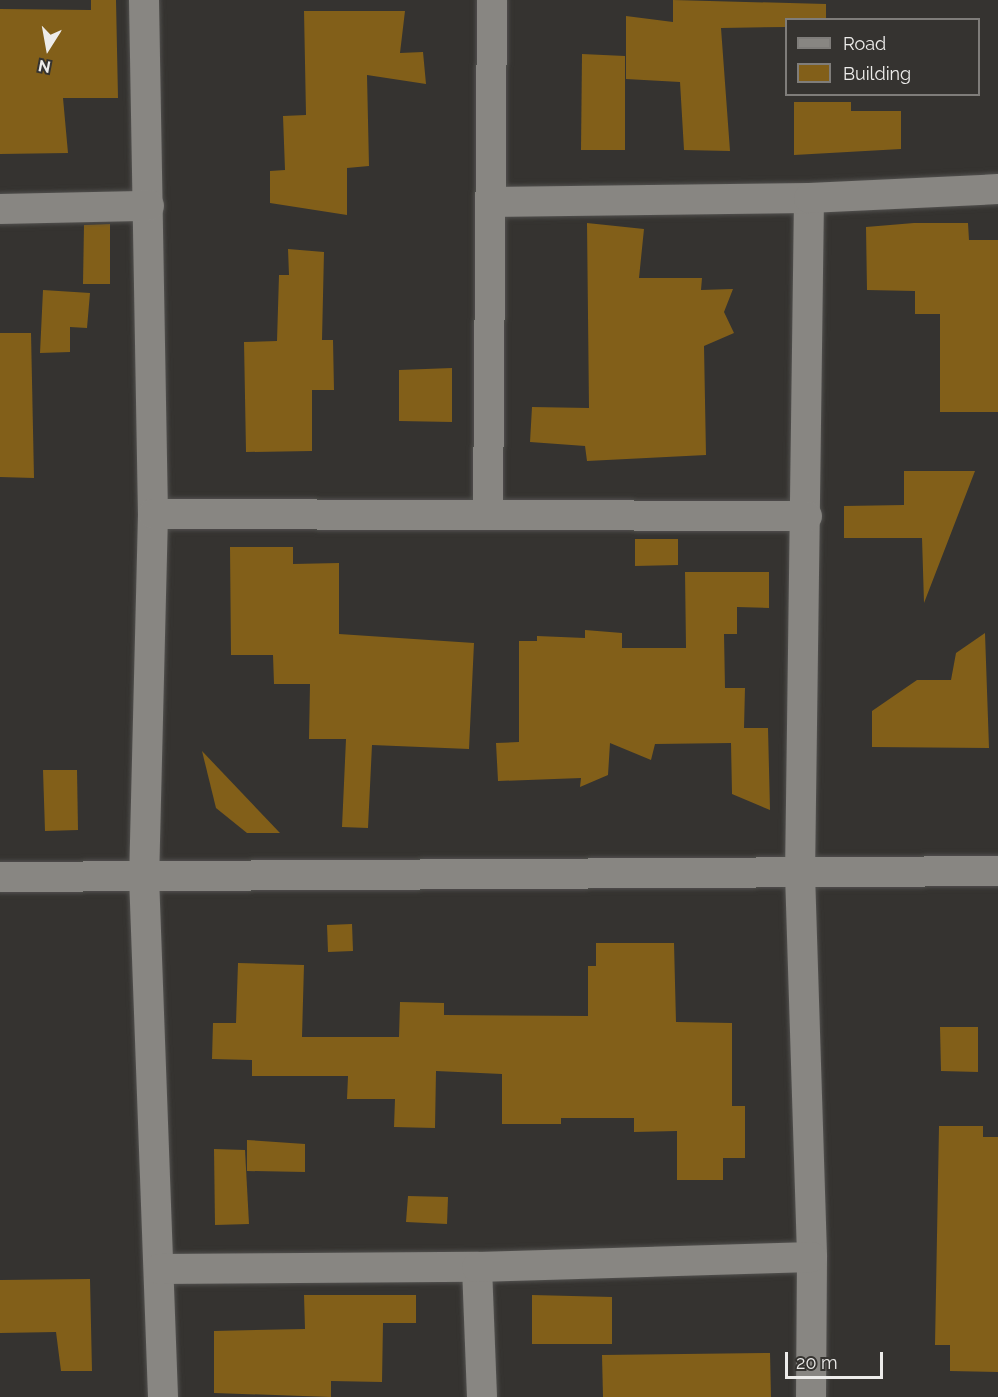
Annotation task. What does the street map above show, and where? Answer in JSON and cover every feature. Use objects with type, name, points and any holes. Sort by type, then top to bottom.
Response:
[{"type":"street","points":[[144,0],[153,514],[144,876],[163,1397]]},
{"type":"street","points":[[488,513],[492,0]]},
{"type":"street","points":[[490,202],[809,198],[998,189]]},
{"type":"street","points":[[809,198],[807,516],[800,873],[812,1257],[811,1397]]},
{"type":"street","points":[[0,209],[149,206]]},
{"type":"street","points":[[153,514],[488,513],[807,516]]},
{"type":"street","points":[[0,877],[998,871]]},
{"type":"street","points":[[159,1269],[477,1267],[812,1257]]},
{"type":"street","points":[[477,1267],[482,1397]]},
{"type":"building","points":[[91,0],[116,0],[118,98],[63,98],[68,153],[0,154],[0,9],[91,10]]},
{"type":"building","points":[[673,0],[826,4],[826,18],[785,18],[785,27],[721,28],[730,151],[684,150],[680,82],[626,79],[626,16],[673,22]]},
{"type":"building","points":[[304,11],[405,11],[400,53],[423,52],[426,84],[367,75],[369,166],[347,168],[347,215],[270,203],[270,171],[285,170],[283,116],[306,115]]},
{"type":"building","points":[[582,54],[625,56],[625,150],[581,150]]},
{"type":"building","points":[[794,102],[851,102],[851,111],[901,111],[901,149],[794,155]]},
{"type":"building","points":[[587,223],[644,229],[639,278],[702,278],[701,290],[733,289],[724,312],[734,333],[704,346],[706,455],[587,461],[585,446],[530,442],[532,407],[589,408]]},
{"type":"building","points":[[914,223],[968,223],[969,240],[998,240],[998,412],[940,412],[940,314],[915,314],[915,291],[867,290],[866,227]]},
{"type":"building","points":[[110,224],[110,284],[83,284],[84,225]]},
{"type":"building","points":[[288,249],[324,252],[322,340],[333,340],[334,390],[312,390],[312,451],[246,452],[244,342],[277,341],[279,275],[289,275]]},
{"type":"building","points":[[43,290],[90,293],[87,328],[70,327],[70,352],[40,353]]},
{"type":"building","points":[[0,333],[31,333],[34,478],[0,477]]},
{"type":"building","points":[[452,368],[452,422],[399,421],[399,370]]},
{"type":"building","points":[[904,471],[975,471],[924,603],[922,538],[844,538],[844,506],[904,505]]},
{"type":"building","points":[[635,539],[678,539],[678,565],[635,566]]},
{"type":"building","points":[[230,547],[293,547],[293,564],[339,563],[339,634],[474,643],[469,749],[372,745],[368,828],[342,827],[346,739],[309,739],[310,684],[274,684],[273,655],[231,655]]},
{"type":"building","points":[[685,572],[769,572],[769,608],[737,607],[737,634],[724,634],[725,688],[745,688],[744,728],[768,728],[770,810],[732,794],[731,743],[655,744],[651,760],[610,743],[608,775],[580,787],[581,778],[498,781],[496,743],[519,742],[519,641],[537,641],[537,636],[585,638],[585,630],[622,633],[622,648],[686,648]]},
{"type":"building","points":[[985,633],[989,748],[872,747],[872,711],[917,680],[951,680],[956,653]]},
{"type":"building","points":[[202,751],[280,833],[247,833],[216,808]]},
{"type":"building","points":[[43,770],[77,770],[78,830],[45,831]]},
{"type":"building","points":[[352,924],[353,951],[328,952],[327,925]]},
{"type":"building","points":[[596,943],[674,943],[676,1022],[732,1023],[732,1106],[745,1106],[745,1158],[723,1158],[723,1180],[677,1180],[677,1131],[634,1132],[634,1118],[561,1118],[561,1124],[502,1124],[502,1074],[436,1071],[435,1128],[394,1127],[395,1099],[347,1099],[348,1076],[252,1076],[252,1060],[212,1059],[213,1023],[236,1023],[238,963],[304,965],[302,1037],[399,1037],[400,1002],[444,1003],[444,1015],[588,1016],[588,966],[596,966]]},
{"type":"building","points":[[940,1027],[978,1027],[978,1072],[941,1071]]},
{"type":"building","points":[[939,1126],[983,1126],[983,1137],[998,1137],[998,1372],[950,1371],[950,1345],[935,1345]]},
{"type":"building","points":[[247,1140],[305,1144],[305,1172],[247,1171]]},
{"type":"building","points":[[214,1149],[245,1150],[249,1224],[215,1225]]},
{"type":"building","points":[[408,1196],[448,1197],[447,1224],[406,1222]]},
{"type":"building","points":[[90,1279],[92,1371],[61,1371],[56,1332],[0,1333],[0,1280]]},
{"type":"building","points":[[304,1295],[416,1295],[416,1323],[383,1323],[382,1382],[331,1381],[331,1397],[214,1393],[214,1331],[305,1329]]},
{"type":"building","points":[[532,1295],[612,1297],[612,1344],[532,1344]]},
{"type":"building","points":[[770,1353],[771,1397],[603,1397],[602,1355]]}]
